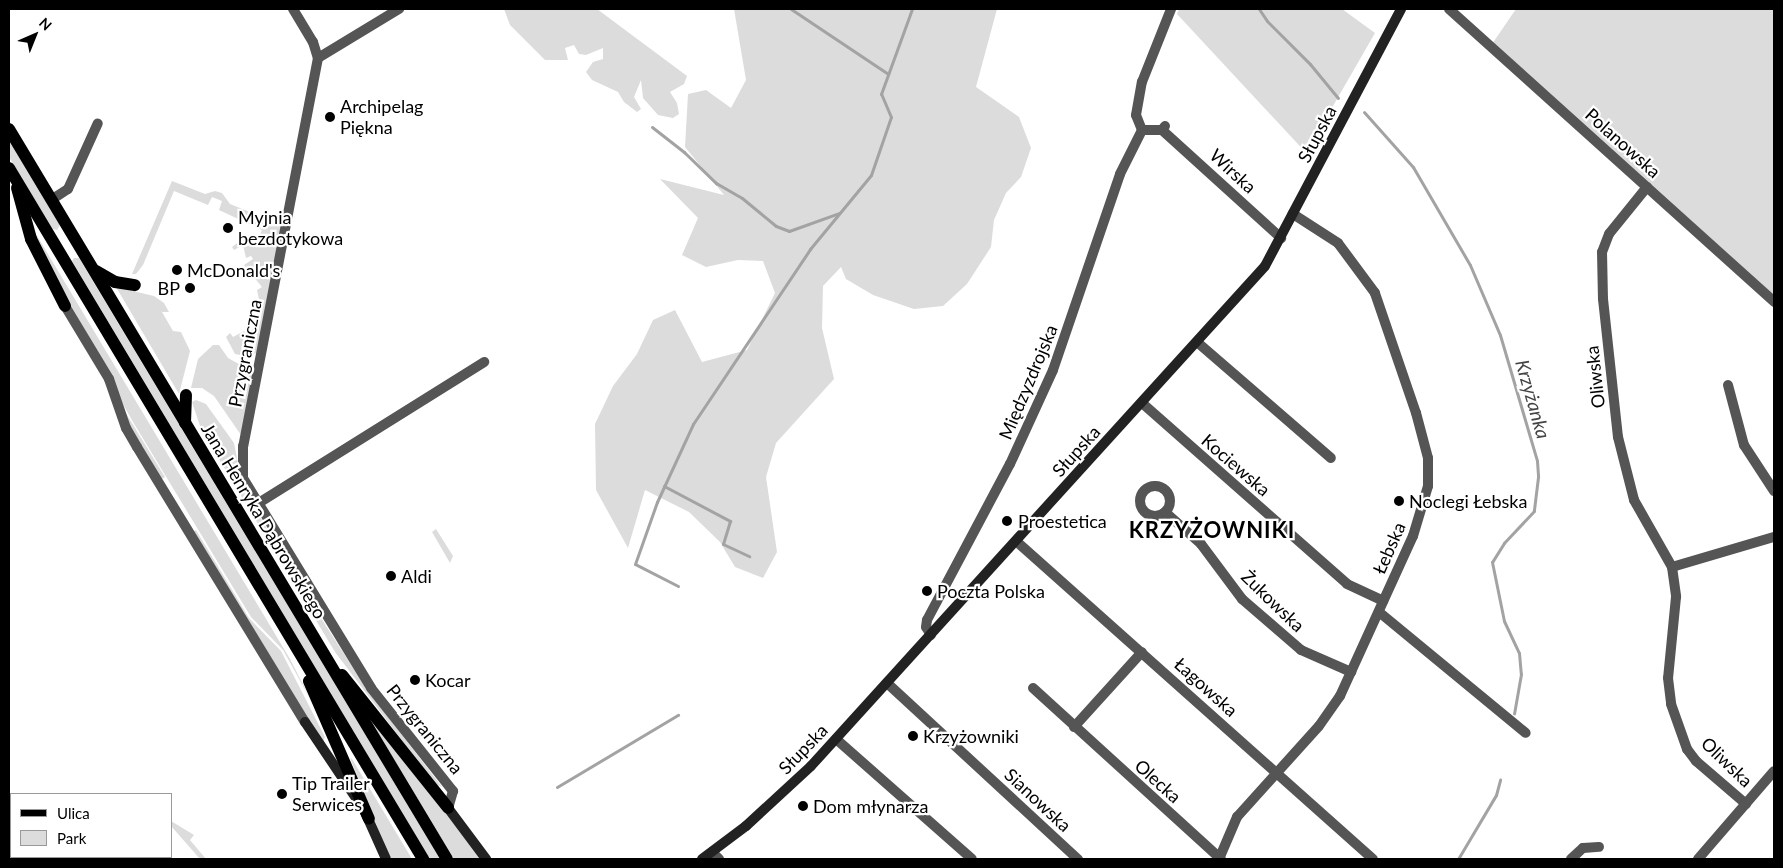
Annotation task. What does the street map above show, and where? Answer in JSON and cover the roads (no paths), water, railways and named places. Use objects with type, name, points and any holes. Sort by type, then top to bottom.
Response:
[{"type":"main road","name":"Jana Henryka Dąbrowskiego","points":[[9,129],[447,859]]},
{"type":"main road","points":[[11,172],[423,859]]},
{"type":"main road","points":[[11,172],[29,234],[65,306]]},
{"type":"main road","points":[[90,265],[108,279],[135,286]]},
{"type":"main road","points":[[185,423],[186,395]]},
{"type":"main road","points":[[294,644],[369,819]]},
{"type":"main road","points":[[325,657],[362,697],[448,808]]},
{"type":"street","points":[[293,9],[313,42],[318,58],[399,9]]},
{"type":"street","points":[[1142,130],[1136,115],[1137,101],[1171,9]]},
{"type":"street","name":"Słupska","points":[[702,859],[715,856],[782,794],[836,739],[1265,266],[1401,9]]},
{"type":"street","name":"Polanowska","points":[[1450,9],[1774,302]]},
{"type":"street","name":"Przygraniczna","points":[[318,58],[243,446],[243,478],[256,504],[371,688],[453,790],[448,808]]},
{"type":"street","points":[[51,200],[68,189],[98,123]]},
{"type":"street","name":"Wirska","points":[[1142,130],[1161,128],[1281,238]]},
{"type":"street","name":"Międzyzdrojska","points":[[931,635],[926,628],[927,620],[1010,464],[1053,370],[1120,174],[1142,130]]},
{"type":"street","name":"Oliwska","points":[[1648,187],[1604,243],[1603,300],[1625,475],[1637,506],[1672,567],[1676,597],[1668,678],[1672,704],[1687,749],[1696,761],[1746,804]]},
{"type":"street","name":"Łebska","points":[[1220,859],[1237,818],[1319,726],[1351,672],[1423,511],[1428,486],[1428,458],[1388,322],[1375,293],[1338,243],[1294,214]]},
{"type":"street","points":[[65,306],[112,383],[126,428],[137,448],[304,722],[369,819],[386,859]]},
{"type":"street","points":[[1197,342],[1331,458]]},
{"type":"street","points":[[256,504],[484,362]]},
{"type":"street","points":[[1728,385],[1744,444],[1774,491]]},
{"type":"street","name":"Kociewska","points":[[1142,403],[1347,584],[1383,601]]},
{"type":"street","name":"Żukowska","points":[[1165,512],[1201,544],[1242,599],[1301,650],[1351,672]]},
{"type":"street","points":[[1672,567],[1774,537]]},
{"type":"street","name":"Łagowska","points":[[1016,541],[1373,859]]},
{"type":"street","points":[[1379,612],[1526,733]]},
{"type":"street","points":[[1074,727],[1142,652]]},
{"type":"street","name":"Sianowska","points":[[887,683],[1078,859]]},
{"type":"street","name":"Olecka","points":[[1033,688],[1220,859]]},
{"type":"street","points":[[836,739],[972,859]]},
{"type":"street","points":[[1698,859],[1774,771]]},
{"type":"street","points":[[448,808],[486,859]]},
{"type":"street","points":[[1571,859],[1583,848],[1599,847]]},
{"type":"waterway","points":[[791,9],[888,74]]},
{"type":"waterway","points":[[678,586],[635,564],[657,502],[693,424],[810,249],[871,175],[891,117],[881,94],[912,9]]},
{"type":"waterway","name":"Krzyżanka","points":[[1259,9],[1267,21],[1310,64],[1338,98]]},
{"type":"waterway","name":"Krzyżanka","points":[[1364,112],[1413,167],[1470,265],[1500,335],[1537,461],[1538,477],[1534,511],[1504,543],[1492,562],[1504,621],[1519,653],[1521,674],[1514,713]]},
{"type":"waterway","points":[[652,127],[684,152],[716,183],[742,198],[776,226],[789,231],[839,213]]},
{"type":"waterway","points":[[664,486],[730,521],[723,544],[749,556]]},
{"type":"waterway","points":[[557,787],[678,715]]},
{"type":"waterway","name":"Krzyżanka","points":[[1458,859],[1496,795],[1500,780]]},
{"type":"place","name":"Archipelag Piękna","points":[[330,117]]},
{"type":"place","name":"Myjnia bezdotykowa","points":[[228,228]]},
{"type":"place","name":"McDonald's","points":[[177,270]]},
{"type":"place","name":"BP","points":[[190,288]]},
{"type":"place","name":"Noclegi Łebska","points":[[1399,501]]},
{"type":"place","name":"Proestetica","points":[[1007,521]]},
{"type":"place","name":"Aldi","points":[[391,576]]},
{"type":"place","name":"Poczta Polska","points":[[927,591]]},
{"type":"place","name":"Kocar","points":[[415,680]]},
{"type":"place","name":"Krzyżowniki","points":[[913,736]]},
{"type":"place","name":"Tip Trailer Serwices","points":[[282,794]]},
{"type":"place","name":"Dom młynarza","points":[[803,806]]},
{"type":"district","name":"KRZYŻOWNIKI","points":[[1212,530]]}]
